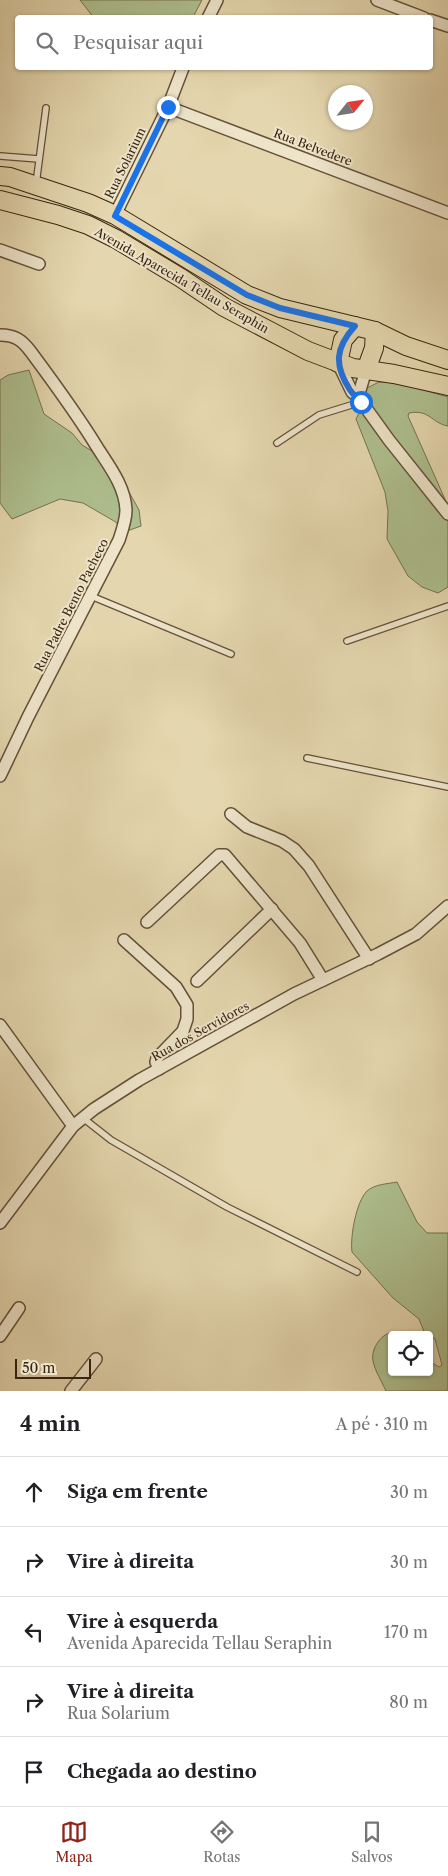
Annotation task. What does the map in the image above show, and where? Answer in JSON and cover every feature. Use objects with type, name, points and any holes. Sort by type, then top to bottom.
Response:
[{"type":"main road","name":"Avenida Aparecida Tellau Seraphin","points":[[0,176],[10,177],[88,203],[115,216],[247,295],[280,308],[375,331],[406,346],[448,360]]},
{"type":"main road","name":"Avenida Aparecida Tellau Seraphin","points":[[0,200],[88,225],[116,239],[173,273],[224,307],[308,351],[338,363],[448,386]]},
{"type":"main road","points":[[338,363],[344,340],[355,326]]},
{"type":"main road","points":[[366,370],[374,348],[375,331]]},
{"type":"street","points":[[209,15],[216,0]]},
{"type":"street","points":[[377,0],[416,15]]},
{"type":"street","points":[[433,21],[448,26]]},
{"type":"street","name":"Rua Solarium","points":[[115,216],[168,107],[182,70]]},
{"type":"street","name":"Rua Belvedere","points":[[168,107],[448,213]]},
{"type":"street","points":[[0,250],[39,264]]},
{"type":"street","name":"Rua Padre Bento Pacheco","points":[[0,335],[16,337],[23,341],[31,352],[78,417],[118,480],[126,509],[120,540],[28,717],[0,776]]},
{"type":"street","points":[[338,363],[352,392],[448,514]]},
{"type":"street","points":[[360,400],[366,370]]},
{"type":"street","points":[[231,814],[247,827],[282,841],[294,849],[310,866],[369,959]]},
{"type":"street","points":[[147,922],[219,855],[225,855],[300,943],[324,980]]},
{"type":"street","name":"Rua dos Servidores","points":[[0,1223],[73,1126],[110,1097],[294,994],[369,959],[416,934],[448,906]]},
{"type":"street","points":[[198,981],[272,910]]},
{"type":"street","points":[[124,940],[176,986],[187,1005],[187,1019],[183,1031],[157,1058],[158,1069]]},
{"type":"street","points":[[0,1025],[73,1126]]},
{"type":"street","points":[[0,1336],[19,1308]]},
{"type":"street","points":[[71,1391],[96,1359]]},
{"type":"lane","points":[[35,186],[46,108]]},
{"type":"lane","points":[[0,156],[39,159]]},
{"type":"lane","points":[[277,442],[319,415],[360,400]]},
{"type":"lane","points":[[91,596],[231,654]]},
{"type":"lane","points":[[347,641],[448,606]]},
{"type":"lane","points":[[307,758],[448,787]]},
{"type":"lane","points":[[83,1118],[111,1140],[227,1207],[356,1272]]},
{"type":"green space","points":[[80,0],[202,0],[194,15],[92,15]]},
{"type":"green space","points":[[29,370],[44,414],[72,433],[82,445],[97,454],[120,476],[139,510],[141,526],[127,531],[83,503],[60,499],[12,519],[0,503],[0,380],[8,375]]},
{"type":"green space","points":[[379,382],[399,383],[448,397],[448,426],[422,413],[409,413],[408,416],[448,506],[448,587],[438,593],[422,587],[408,576],[387,539],[388,511],[385,492],[356,419],[362,407],[360,404],[367,388]]},
{"type":"green space","points":[[397,1182],[417,1222],[427,1233],[448,1233],[448,1391],[386,1391],[373,1361],[374,1349],[381,1339],[388,1334],[388,1376],[433,1376],[433,1363],[439,1367],[442,1365],[435,1339],[433,1338],[433,1331],[424,1331],[419,1319],[393,1298],[352,1252],[355,1220],[363,1196],[367,1191],[381,1185]]},
{"type":"route","points":[[168,107],[115,216],[247,295],[280,308],[355,326],[341,345],[338,363],[352,392],[361,402]]}]
